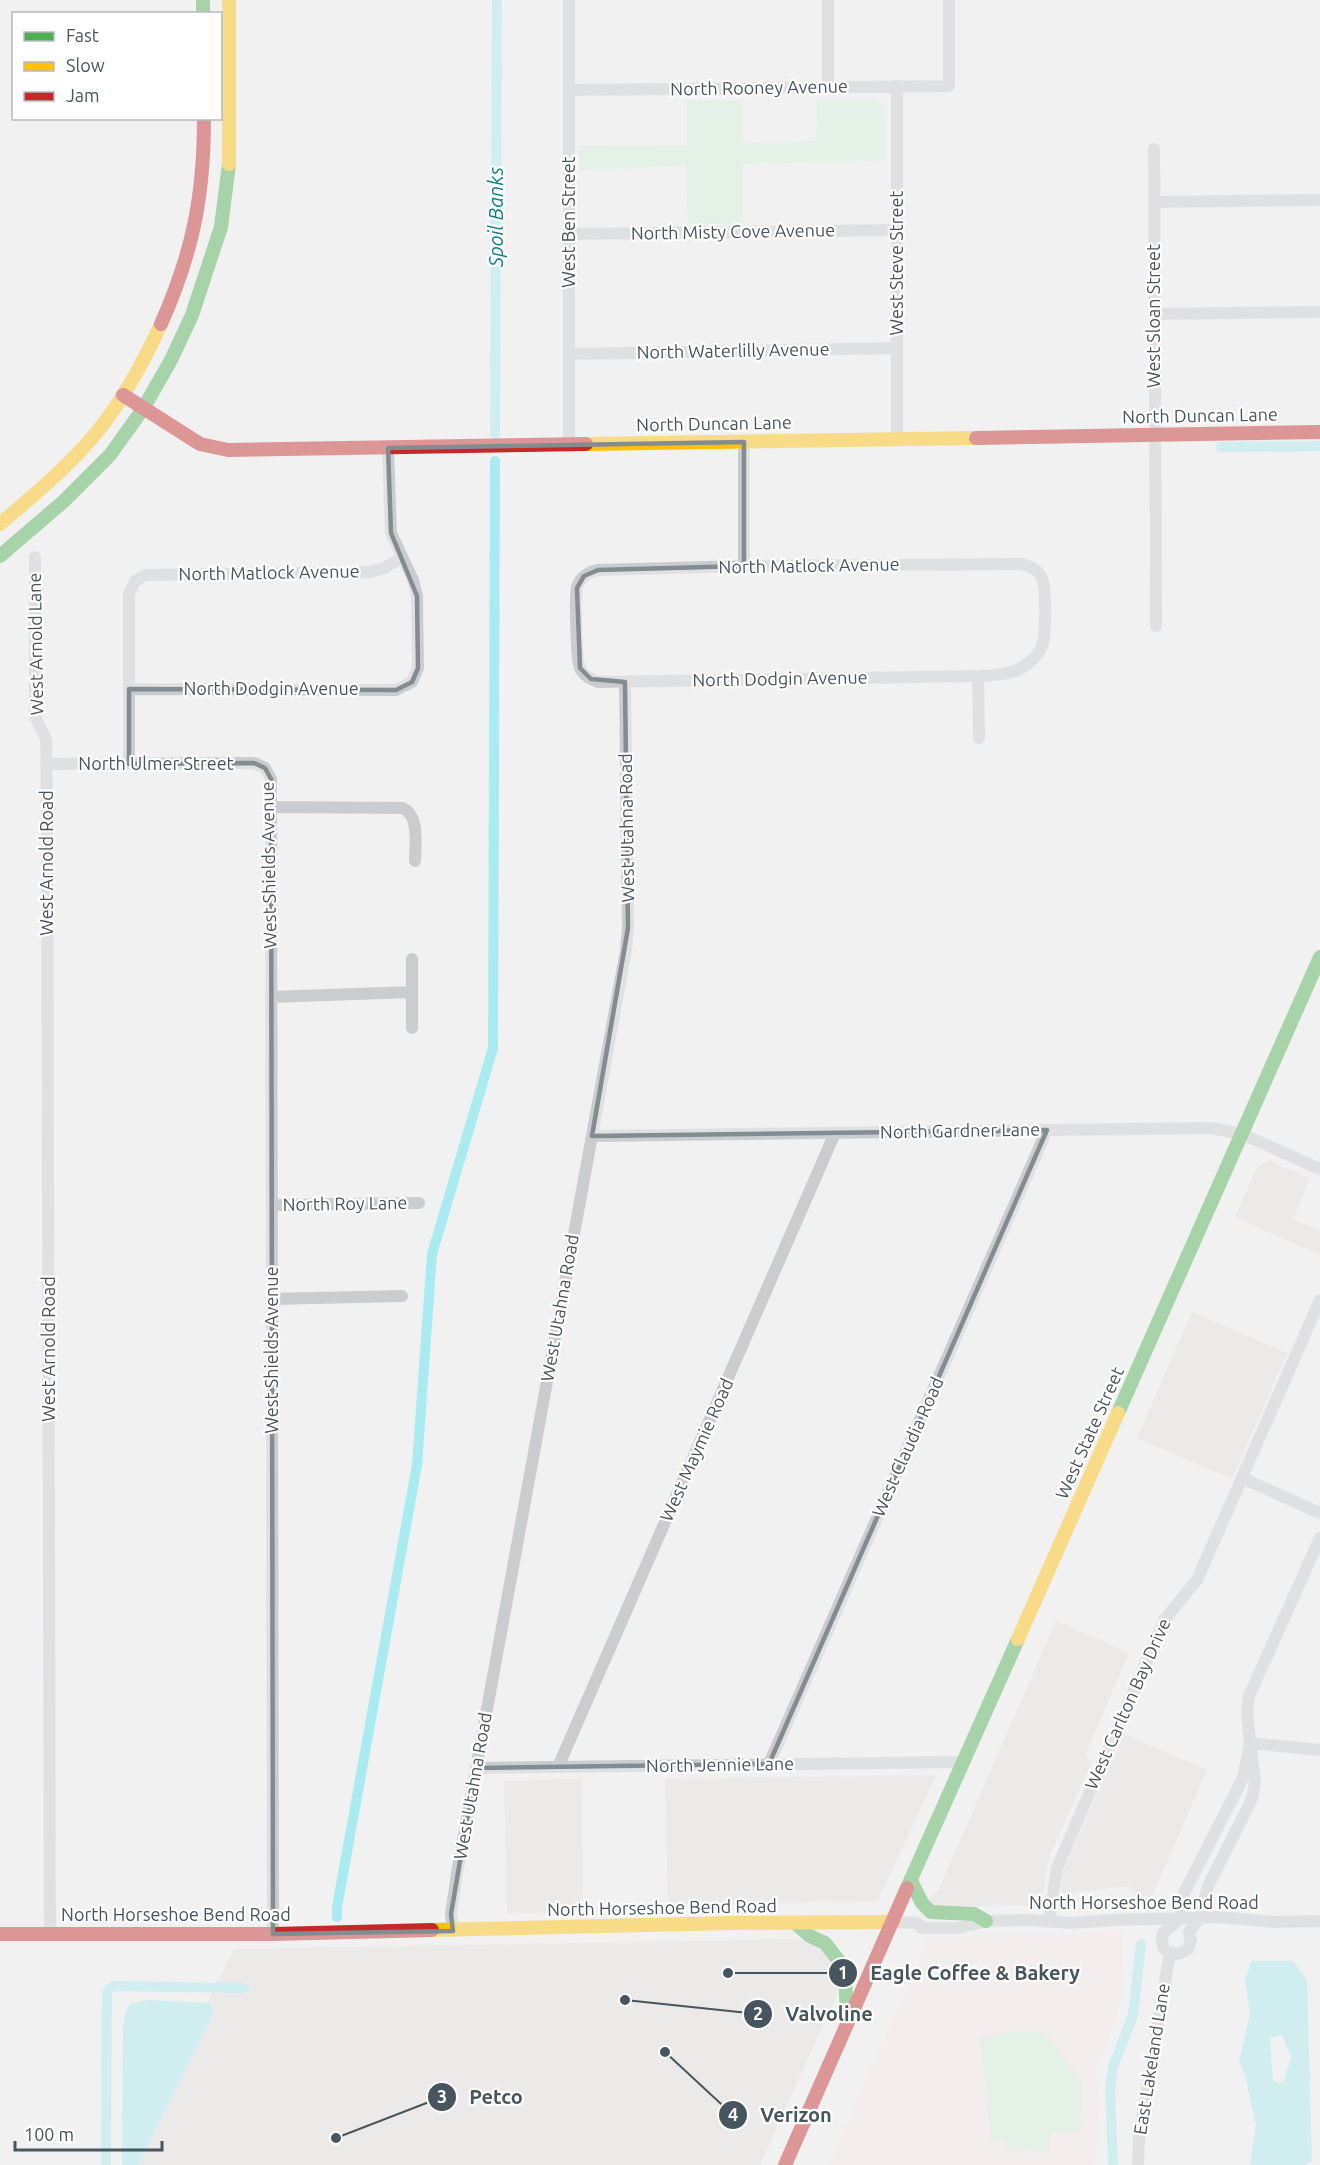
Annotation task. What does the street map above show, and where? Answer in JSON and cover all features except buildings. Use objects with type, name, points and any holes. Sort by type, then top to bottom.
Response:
[{"type":"street","points":[[0,556],[64,501],[110,455],[143,409],[171,360],[192,315],[208,272],[223,218],[230,151],[229,0]]},
{"type":"street","name":"West Ben Street","points":[[569,0],[570,445]]},
{"type":"street","points":[[828,0],[828,87]]},
{"type":"street","name":"North Rooney Avenue","points":[[568,90],[949,86],[949,0]]},
{"type":"street","name":"West Steve Street","points":[[897,86],[897,439]]},
{"type":"street","points":[[0,524],[47,483],[91,439],[123,395],[149,349],[169,306],[184,264],[201,191],[204,120]]},
{"type":"street","name":"West Sloan Street","points":[[1154,149],[1156,626]]},
{"type":"street","points":[[1154,202],[1320,200]]},
{"type":"street","name":"North Misty Cove Avenue","points":[[569,234],[897,230]]},
{"type":"street","points":[[1155,314],[1320,312]]},
{"type":"street","name":"North Waterlilly Avenue","points":[[569,354],[897,348]]},
{"type":"street","name":"North Duncan Lane","points":[[123,395],[200,444],[228,450],[1320,432]]},
{"type":"street","points":[[744,442],[744,566]]},
{"type":"street","points":[[388,448],[391,532],[402,558]]},
{"type":"street","name":"West Arnold Lane","points":[[35,557],[35,717],[46,739],[46,764]]},
{"type":"street","name":"North Matlock Avenue","points":[[129,689],[129,594],[135,581],[144,575],[370,572],[384,568],[402,558]]},
{"type":"street","name":"North Dodgin Avenue","points":[[129,689],[396,690],[412,682],[418,669],[418,609],[413,580],[402,558]]},
{"type":"street","name":"North Matlock Avenue","points":[[584,674],[578,661],[577,588],[590,571],[744,566],[1022,564],[1035,569]]},
{"type":"street","name":"North Dodgin Avenue","points":[[584,674],[598,682],[625,682],[1005,674],[1018,670],[1033,660],[1042,646],[1045,631],[1044,584],[1041,575],[1035,569]]},
{"type":"street","points":[[978,676],[979,738]]},
{"type":"street","name":"West Utahna Road","points":[[453,1931],[451,1914],[628,928],[625,682]]},
{"type":"street","points":[[129,689],[129,764]]},
{"type":"street","name":"North Ulmer Street","points":[[46,764],[254,764],[265,768]]},
{"type":"street","name":"West Arnold Road","points":[[46,764],[50,1933]]},
{"type":"street","name":"West Shields Avenue","points":[[265,768],[271,779],[273,1934]]},
{"type":"street","points":[[271,807],[398,807],[409,811],[414,822],[415,861]]},
{"type":"street","name":"West State Street","points":[[785,2165],[1320,957]]},
{"type":"street","points":[[412,958],[412,1029]]},
{"type":"street","points":[[271,997],[412,992]]},
{"type":"street","name":"North Gardner Lane","points":[[592,1136],[1211,1128],[1242,1134],[1320,1169]]},
{"type":"street","name":"West Claudia Road","points":[[769,1764],[1047,1130]]},
{"type":"street","name":"West Maymie Road","points":[[558,1767],[836,1133]]},
{"type":"street","name":"North Roy Lane","points":[[272,1205],[419,1203]]},
{"type":"street","points":[[272,1299],[402,1296]]},
{"type":"street","name":"West Carlton Bay Drive","points":[[1049,1921],[1056,1868],[1165,1619],[1197,1580],[1320,1300]]},
{"type":"street","points":[[1242,1478],[1320,1513]]},
{"type":"street","points":[[1170,1953],[1178,1954],[1188,1949],[1191,1940],[1189,1932],[1200,1918],[1208,1886],[1252,1799],[1255,1782],[1246,1712],[1249,1696],[1320,1538]]},
{"type":"street","points":[[1250,1743],[1320,1750]]},
{"type":"street","points":[[1180,1919],[1185,1893],[1243,1778],[1250,1743]]},
{"type":"street","name":"North Jennie Lane","points":[[477,1768],[964,1762]]},
{"type":"street","points":[[911,1881],[922,1903],[931,1912],[974,1914],[986,1921]]},
{"type":"street","name":"North Horseshoe Bend Road","points":[[0,1934],[273,1934],[731,1923],[894,1922],[917,1923],[922,1928],[959,1928],[986,1921],[1069,1923],[1200,1918],[1274,1922],[1320,1921]]},
{"type":"street","name":"East Lakeland Lane","points":[[1138,2165],[1139,2138],[1170,1953],[1164,1949],[1163,1933],[1180,1919]]},
{"type":"street","points":[[795,1923],[828,1946],[836,1954],[843,1967],[848,2026]]},
{"type":"highlighted area","points":[[744,442],[744,566],[598,570],[584,576],[577,588],[580,668],[591,679],[625,682],[628,928],[592,1136],[1047,1130],[769,1764],[476,1768],[451,1914],[453,1931],[273,1934],[271,779],[265,768],[254,763],[129,764],[129,689],[396,690],[412,682],[418,668],[417,596],[391,533],[388,448]]},
{"type":"shaded area","points":[[1269,1161],[1310,1178],[1293,1219],[1320,1231],[1320,1255],[1235,1217],[1257,1167]]},
{"type":"shaded area","points":[[1192,1312],[1287,1353],[1232,1479],[1137,1438]]},
{"type":"shaded area","points":[[1056,1621],[1129,1653],[1085,1755],[1091,1763],[1047,1862],[1043,1895],[1031,1905],[938,1907],[930,1901],[931,1893],[938,1891]]},
{"type":"shaded area","points":[[1124,1734],[1207,1770],[1152,1896],[1136,1896],[1128,1886],[1061,1894],[1063,1871]]},
{"type":"shaded area","points":[[936,1775],[878,1900],[668,1904],[665,1779]]},
{"type":"shaded area","points":[[582,1779],[583,1911],[507,1914],[504,1781]]},
{"type":"shaded area","points":[[1123,1929],[1122,1993],[1114,2025],[1095,2073],[1100,2098],[1095,2165],[829,2165],[929,1936],[1066,1935]]},
{"type":"shaded area","points":[[805,1939],[825,1949],[837,1970],[837,1994],[760,2165],[128,2165],[234,1949]]},
{"type":"green space","points":[[817,99],[874,99],[881,102],[881,106],[884,107],[885,160],[743,164],[743,223],[688,224],[686,165],[580,171],[579,146],[687,145],[687,100],[742,100],[743,143],[816,141]]},
{"type":"green space","points":[[1024,2030],[1045,2033],[1081,2081],[1083,2092],[1080,2129],[1078,2132],[1051,2132],[1050,2151],[1006,2149],[1004,2141],[991,2141],[980,2039]]},
{"type":"water","points":[[1251,1961],[1293,1961],[1307,1980],[1312,2161],[1305,2165],[1250,2165],[1256,2125],[1245,2075],[1239,2062],[1250,2014],[1245,1981]],"holes":[[[1282,2035],[1291,2057],[1283,2083],[1273,2081],[1270,2038]]]},
{"type":"water","points":[[148,2000],[208,2003],[213,2009],[211,2018],[138,2165],[122,2165],[123,2027],[130,2004]]},
{"type":"waterway","name":"Spoil Banks","points":[[495,434],[497,0]]},
{"type":"waterway","points":[[1221,447],[1320,446]]},
{"type":"waterway","points":[[337,1917],[417,1465],[432,1254],[493,1048],[495,461]]},
{"type":"waterway","points":[[1113,2165],[1110,2088],[1113,2067],[1133,2015],[1141,1944]]},
{"type":"waterway","points":[[106,2165],[107,1994],[109,1989],[115,1986],[244,1988]]},
{"type":"traffic: fast","points":[[203,0],[203,12]]},
{"type":"traffic: fast","points":[[0,556],[64,501],[110,455],[143,409],[171,360],[192,315],[221,227],[229,164]]},
{"type":"traffic: fast","points":[[1118,1413],[1320,957]]},
{"type":"traffic: fast","points":[[907,1888],[1018,1639]]},
{"type":"traffic: fast","points":[[911,1881],[922,1903],[931,1912],[974,1914],[986,1921]]},
{"type":"traffic: fast","points":[[795,1923],[810,1936],[825,1943],[839,1961],[845,1981],[848,2022]]},
{"type":"traffic: slow","points":[[229,0],[229,164]]},
{"type":"traffic: slow","points":[[0,524],[63,468],[97,432],[116,407],[161,324]]},
{"type":"traffic: slow","points":[[586,444],[976,438]]},
{"type":"traffic: slow","points":[[1018,1639],[1118,1413]]},
{"type":"traffic: slow","points":[[432,1930],[731,1923],[894,1922]]},
{"type":"traffic: jam","points":[[161,324],[189,248],[202,173],[204,120]]},
{"type":"traffic: jam","points":[[123,395],[200,444],[228,450],[586,444]]},
{"type":"traffic: jam","points":[[976,438],[1320,432]]},
{"type":"traffic: jam","points":[[785,2165],[907,1888]]},
{"type":"traffic: jam","points":[[0,1934],[273,1934],[432,1930]]},
{"type":"place","name":"Eagle Coffee & Bakery","points":[[728,1973]]},
{"type":"place","name":"Valvoline","points":[[625,2000]]},
{"type":"place","name":"Verizon","points":[[665,2052]]},
{"type":"place","name":"Petco","points":[[336,2138]]}]
